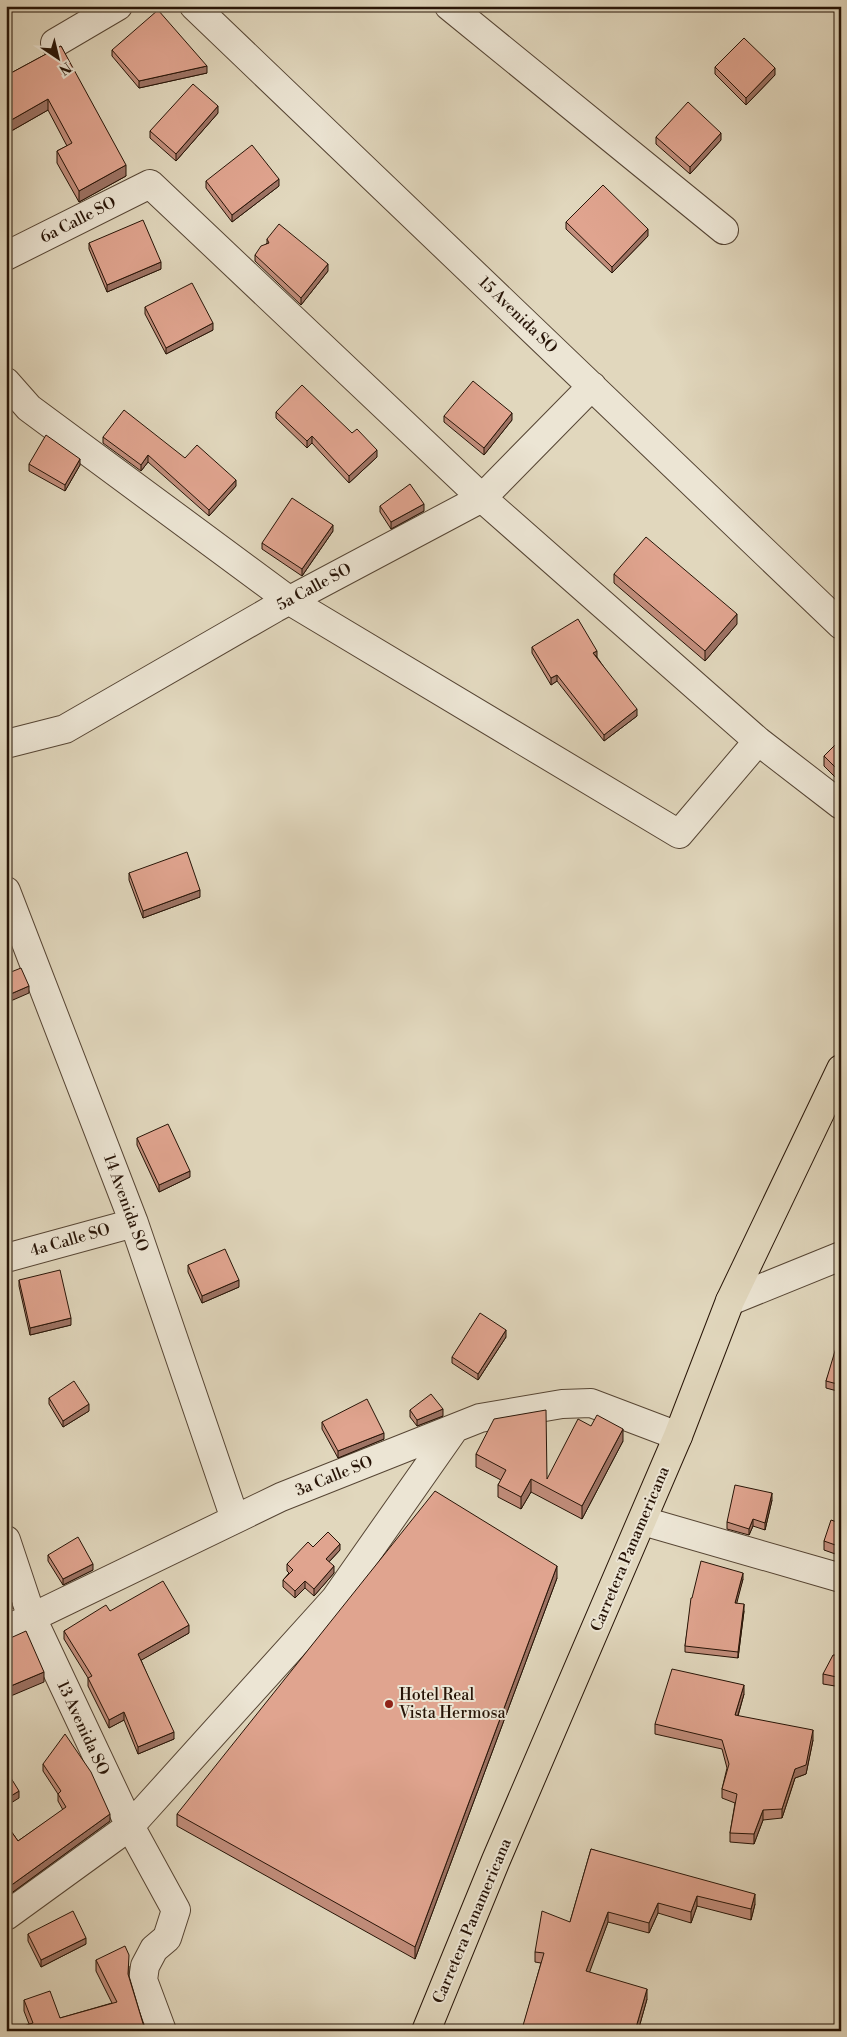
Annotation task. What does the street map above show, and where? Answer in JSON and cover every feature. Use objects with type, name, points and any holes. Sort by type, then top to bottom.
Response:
[{"type":"highway","name":"Carretera Panamericana","points":[[426,2031],[496,1860],[643,1521],[730,1301],[841,1070]]},
{"type":"street","points":[[55,44],[118,6]]},
{"type":"street","name":"15 Avenida SO","points":[[194,6],[841,625]]},
{"type":"street","points":[[450,6],[724,230]]},
{"type":"street","name":"6a Calle SO","points":[[6,256],[150,184],[482,498]]},
{"type":"street","points":[[6,382],[29,408],[290,601],[679,834],[758,741]]},
{"type":"street","name":"5a Calle SO","points":[[6,744],[65,729],[290,601],[482,498],[592,386]]},
{"type":"street","points":[[482,498],[758,741],[841,805]]},
{"type":"street","name":"14 Avenida SO","points":[[6,891],[134,1223],[235,1520]]},
{"type":"street","name":"4a Calle SO","points":[[6,1258],[134,1223]]},
{"type":"street","points":[[730,1301],[841,1256]]},
{"type":"street","name":"3a Calle SO","points":[[6,1630],[281,1497],[480,1418],[562,1404],[591,1403],[678,1436]]},
{"type":"street","points":[[6,1916],[130,1826],[335,1599],[454,1428]]},
{"type":"street","points":[[643,1521],[841,1578]]},
{"type":"street","name":"13 Avenida SO","points":[[6,1540],[32,1618],[130,1826],[176,1910],[167,1938],[154,1949],[145,1966],[143,1980],[162,2031]]},
{"type":"building","points":[[158,10],[207,66],[139,81],[112,50]]},
{"type":"building","points":[[744,38],[775,68],[746,98],[715,67]]},
{"type":"building","points":[[61,46],[126,165],[79,191],[57,151],[72,143],[48,99],[6,123],[6,64],[11,73]]},
{"type":"building","points":[[193,84],[218,106],[176,154],[150,131]]},
{"type":"building","points":[[688,102],[721,133],[690,167],[656,137]]},
{"type":"building","points":[[252,145],[279,179],[232,215],[206,181]]},
{"type":"building","points":[[603,185],[648,229],[612,267],[566,222]]},
{"type":"building","points":[[143,220],[161,262],[107,285],[89,243]]},
{"type":"building","points":[[279,224],[328,264],[301,298],[255,255],[261,246],[269,243],[267,239]]},
{"type":"building","points":[[192,283],[213,323],[166,348],[145,307]]},
{"type":"building","points":[[473,381],[512,413],[484,448],[444,416]]},
{"type":"building","points":[[302,385],[352,433],[357,429],[377,450],[349,476],[312,436],[307,441],[276,412]]},
{"type":"building","points":[[124,410],[185,458],[197,445],[236,480],[209,510],[148,455],[141,465],[103,437]]},
{"type":"building","points":[[46,435],[80,459],[65,485],[29,464]]},
{"type":"building","points":[[410,484],[424,504],[391,522],[380,506]]},
{"type":"building","points":[[292,498],[333,525],[302,569],[262,543]]},
{"type":"building","points":[[646,537],[737,614],[705,651],[614,574]]},
{"type":"building","points":[[578,619],[597,651],[593,653],[637,709],[604,735],[557,675],[551,678],[532,647]]},
{"type":"building","points":[[6,649],[11,661],[6,663]]},
{"type":"building","points":[[841,739],[841,773],[824,756]]},
{"type":"building","points":[[187,852],[200,890],[143,911],[129,873]]},
{"type":"building","points":[[21,968],[29,986],[6,996],[6,974]]},
{"type":"building","points":[[168,1124],[190,1171],[159,1185],[137,1138]]},
{"type":"building","points":[[225,1249],[239,1280],[202,1296],[188,1265]]},
{"type":"building","points":[[60,1270],[71,1318],[30,1328],[19,1280]]},
{"type":"building","points":[[480,1313],[506,1330],[478,1374],[452,1357]]},
{"type":"building","points":[[838,1341],[841,1342],[841,1385],[826,1381]]},
{"type":"building","points":[[74,1381],[89,1404],[63,1421],[49,1398]]},
{"type":"building","points":[[431,1394],[443,1409],[417,1420],[410,1410]]},
{"type":"building","points":[[367,1399],[384,1433],[338,1451],[322,1422]]},
{"type":"building","points":[[546,1410],[547,1479],[578,1419],[591,1426],[597,1415],[623,1429],[582,1506],[531,1479],[521,1497],[498,1485],[506,1470],[476,1454],[494,1419]]},
{"type":"building","points":[[735,1485],[772,1493],[765,1523],[753,1519],[749,1529],[727,1522]]},
{"type":"building","points":[[435,1491],[557,1566],[415,1947],[177,1814]]},
{"type":"building","points":[[831,1520],[840,1523],[841,1521],[841,1547],[824,1541]]},
{"type":"building","points":[[328,1532],[340,1544],[326,1559],[334,1566],[314,1589],[305,1581],[295,1591],[283,1580],[293,1570],[287,1564],[308,1542],[313,1547]]},
{"type":"building","points":[[78,1537],[93,1564],[63,1579],[48,1555]]},
{"type":"building","points":[[701,1561],[743,1573],[735,1603],[744,1604],[738,1652],[685,1646],[691,1598]]},
{"type":"building","points":[[163,1581],[189,1625],[138,1654],[174,1732],[138,1747],[124,1712],[109,1720],[88,1678],[92,1676],[64,1631],[106,1605],[110,1611]]},
{"type":"building","points":[[6,1588],[12,1603],[6,1606]]},
{"type":"building","points":[[26,1631],[44,1672],[6,1688],[6,1640]]},
{"type":"building","points":[[833,1655],[841,1655],[841,1678],[823,1674]]},
{"type":"building","points":[[672,1669],[744,1685],[735,1715],[813,1730],[806,1765],[795,1769],[782,1809],[763,1810],[754,1834],[730,1833],[737,1794],[722,1789],[729,1764],[722,1740],[655,1724]]},
{"type":"building","points":[[65,1734],[91,1772],[110,1814],[6,1889],[6,1824],[18,1841],[66,1807],[58,1794],[61,1791],[43,1764]]},
{"type":"building","points":[[6,1770],[19,1791],[6,1799]]},
{"type":"building","points":[[591,1849],[755,1894],[751,1909],[697,1896],[691,1912],[658,1903],[649,1923],[608,1912],[586,1971],[647,1989],[635,2031],[527,2031],[522,2029],[544,1953],[535,1952],[542,1911],[570,1922]]},
{"type":"building","points":[[73,1911],[86,1938],[41,1960],[28,1934]]},
{"type":"building","points":[[125,1946],[129,1955],[128,1974],[146,2031],[8,2031],[33,2023],[24,2000],[50,1991],[60,2018],[117,2002],[96,1960]]},
{"type":"place","name":"Hotel Real Vista Hermosa","points":[[389,1704]]}]
